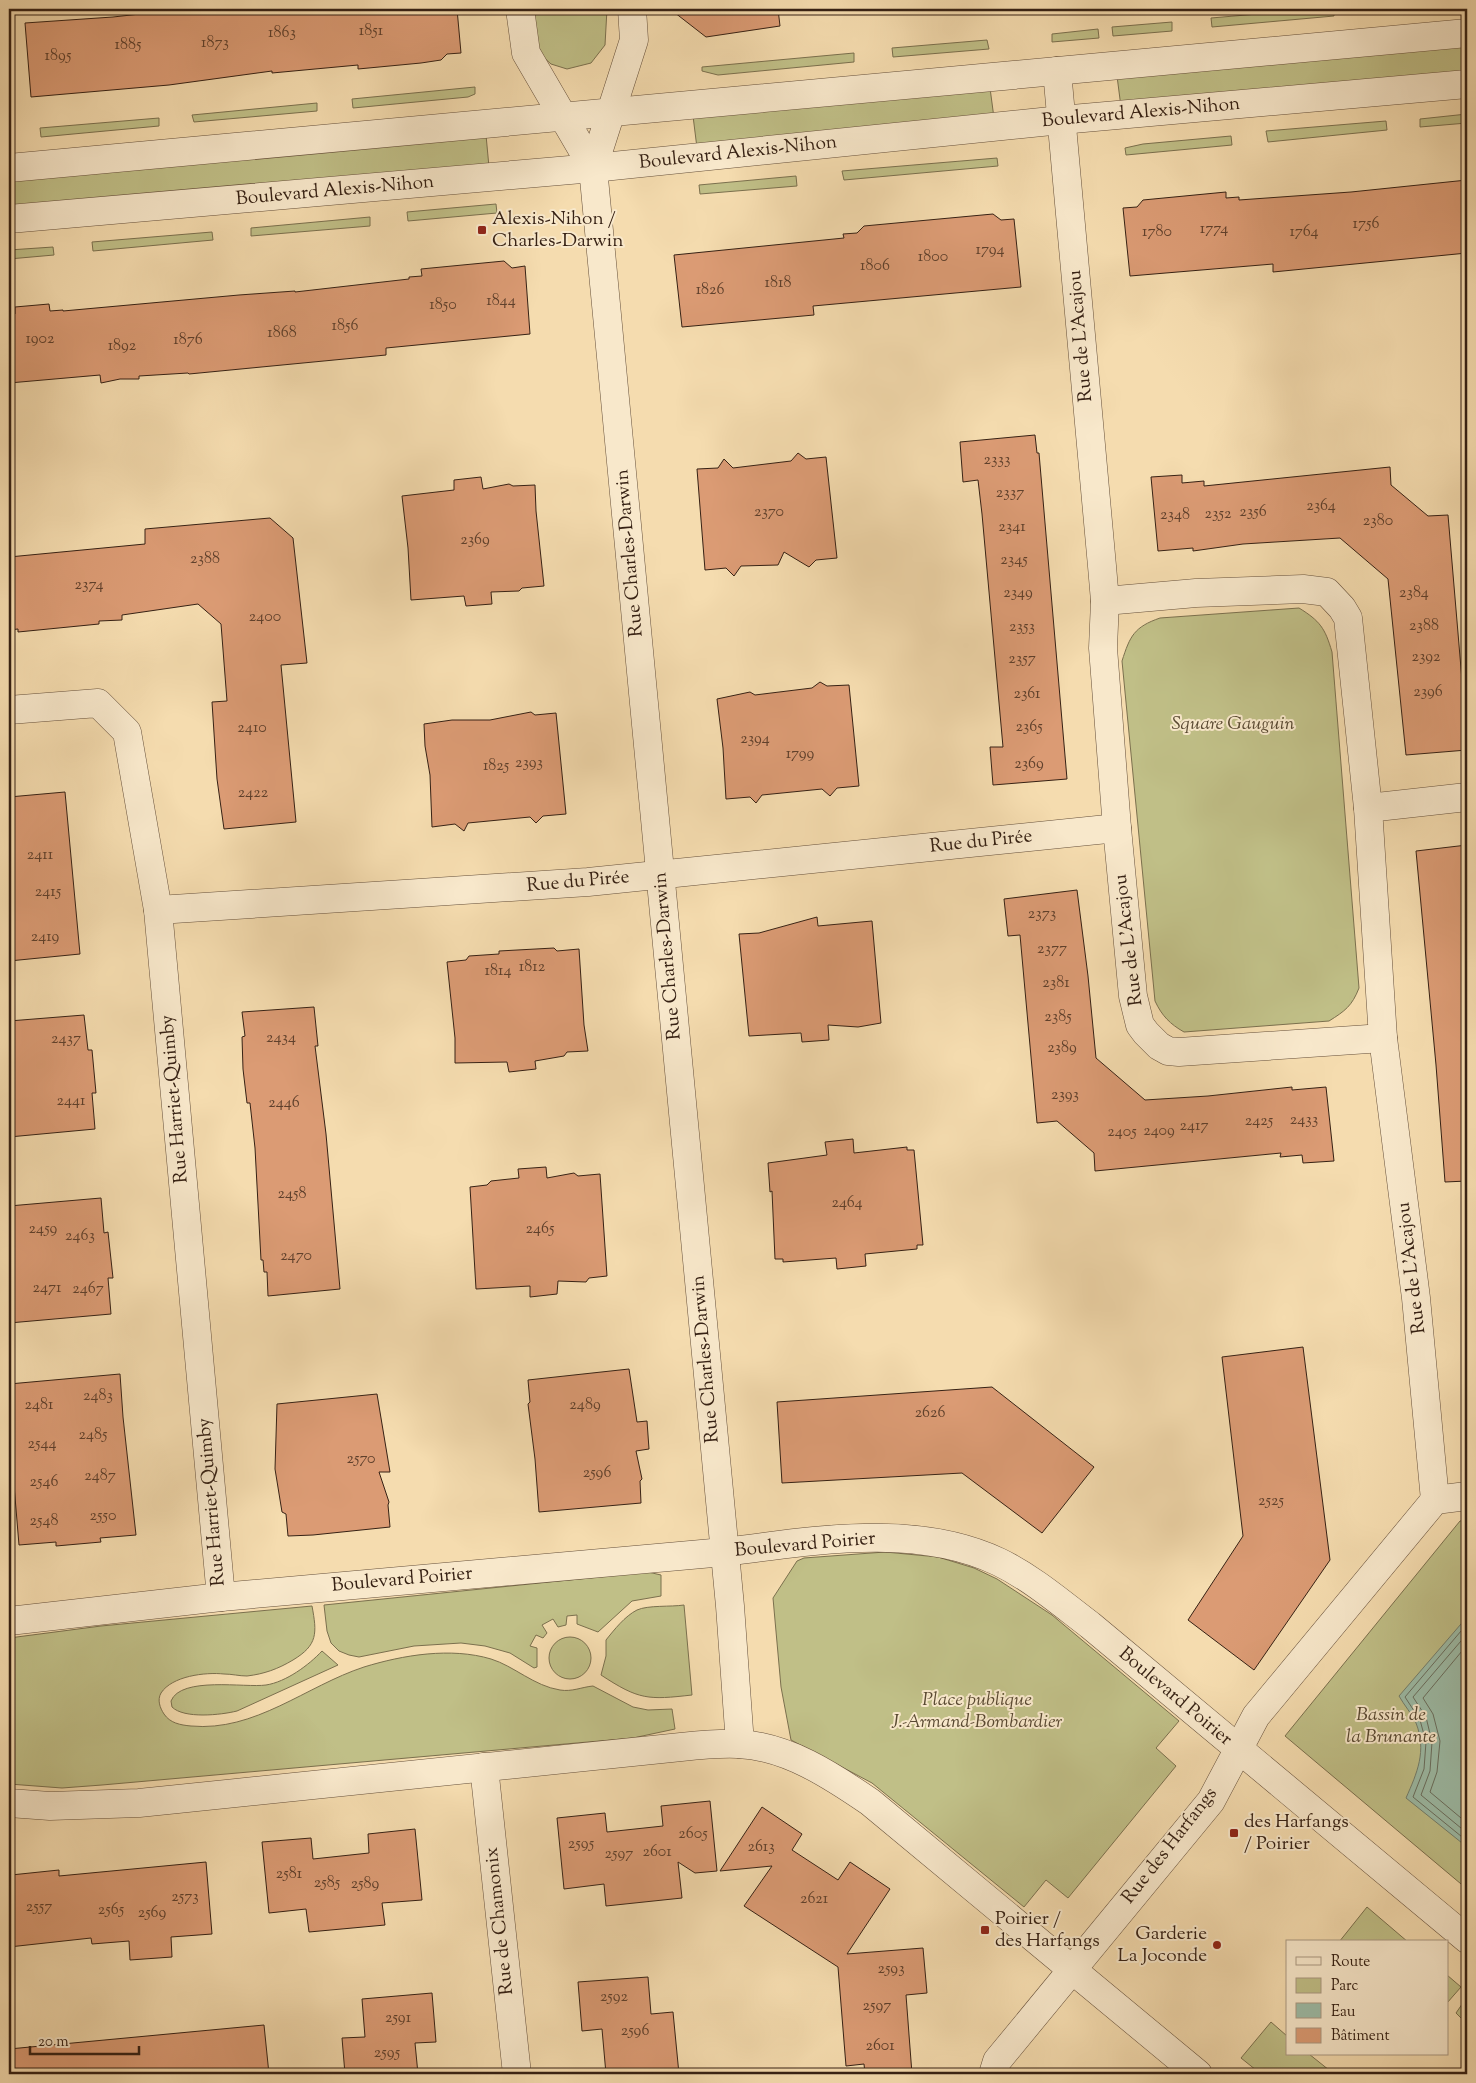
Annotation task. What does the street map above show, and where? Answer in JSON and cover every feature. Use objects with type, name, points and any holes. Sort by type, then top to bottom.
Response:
[{"type":"street","name":"Rue Charles-Darwin","points":[[520,9],[526,53],[594,168]]},
{"type":"street","name":"Rue Charles-Darwin","points":[[632,9],[634,40],[594,168],[724,1552],[740,1744]]},
{"type":"street","points":[[9,168],[1467,33]]},
{"type":"street","name":"Rue de L'Acajou","points":[[1057,72],[1105,601],[1103,648],[1117,828],[1133,996],[1140,1025],[1152,1040],[1168,1051],[1180,1052],[1383,1038]]},
{"type":"street","name":"Boulevard Alexis-Nihon","points":[[9,220],[594,168],[1061,120],[1467,84]]},
{"type":"street","name":"Rue de L'Acajou","points":[[1105,601],[1196,593],[1290,588],[1327,592],[1342,608],[1348,618],[1368,808],[1383,1038],[1416,1298],[1435,1500]]},
{"type":"street","name":"Rue Harriet-Quimby","points":[[9,710],[98,703],[127,732],[158,910],[221,1597]]},
{"type":"street","points":[[1368,808],[1467,797]]},
{"type":"street","name":"Rue du Pirée","points":[[158,910],[588,882],[1117,828]]},
{"type":"street","points":[[1435,1500],[1467,1496]]},
{"type":"street","name":"Rue des Harfangs","points":[[993,2074],[997,2060],[1211,1801],[1256,1716],[1435,1500]]},
{"type":"street","name":"Boulevard Poirier","points":[[9,1620],[221,1597],[724,1552],[804,1543],[890,1538],[947,1544],[973,1551],[1000,1562],[1044,1590],[1090,1625],[1467,1939]]},
{"type":"street","points":[[9,1803],[50,1806],[130,1804],[681,1747],[740,1744],[771,1750],[813,1766],[870,1802],[1198,2074]]},
{"type":"street","name":"Rue de Chamonix","points":[[484,1767],[517,2074]]},
{"type":"green space","points":[[524,9],[607,9],[605,45],[591,63],[567,69],[551,64],[541,55]]},
{"type":"green space","points":[[1334,9],[1334,16],[1212,27],[1211,18]]},
{"type":"green space","points":[[1172,22],[1172,31],[1113,36],[1112,27]]},
{"type":"green space","points":[[1098,29],[1099,38],[1052,42],[1052,34]]},
{"type":"green space","points":[[987,40],[989,49],[893,57],[892,48]]},
{"type":"green space","points":[[1467,43],[1467,75],[1121,107],[1117,76]]},
{"type":"green space","points":[[854,53],[854,62],[718,75],[702,71],[702,67]]},
{"type":"green space","points":[[475,87],[475,94],[468,97],[353,108],[352,99]]},
{"type":"green space","points":[[990,88],[994,118],[697,148],[693,116]]},
{"type":"green space","points":[[317,103],[317,111],[194,122],[192,115]]},
{"type":"green space","points":[[1467,114],[1467,123],[1420,127],[1420,119]]},
{"type":"green space","points":[[159,118],[159,126],[41,137],[40,128]]},
{"type":"green space","points":[[1386,121],[1387,130],[1268,142],[1266,131]]},
{"type":"green space","points":[[486,135],[489,167],[9,211],[9,181]]},
{"type":"green space","points":[[1231,136],[1232,145],[1126,155],[1125,148],[1143,144]]},
{"type":"green space","points":[[997,158],[998,166],[844,180],[842,171]]},
{"type":"green space","points":[[796,176],[797,186],[700,194],[699,185]]},
{"type":"green space","points":[[496,204],[497,213],[408,221],[407,212]]},
{"type":"green space","points":[[370,217],[370,226],[251,236],[251,228]]},
{"type":"green space","points":[[212,232],[213,240],[93,251],[92,242]]},
{"type":"green space","points":[[53,247],[54,255],[9,259],[9,250]]},
{"type":"green space","name":"Square Gauguin","points":[[1299,608],[1321,626],[1332,652],[1359,988],[1354,999],[1347,1007],[1329,1021],[1184,1032],[1167,1019],[1155,1001],[1122,661],[1134,634],[1144,625],[1160,618]]},
{"type":"green space","name":"Bassin de la Brunante","points":[[1467,1520],[1467,1889],[1285,1736],[1460,1521]]},
{"type":"green space","name":"Place publique J.-Armand-Bombardier","points":[[885,1552],[938,1557],[974,1568],[997,1579],[1052,1615],[1179,1721],[1156,1748],[1176,1766],[1068,1898],[1046,1880],[1024,1907],[872,1783],[791,1740],[781,1687],[773,1598],[797,1561],[804,1558]]},
{"type":"green space","points":[[648,1572],[661,1575],[661,1596],[632,1601],[598,1632],[577,1624],[577,1615],[567,1616],[566,1625],[558,1627],[553,1619],[542,1625],[547,1633],[543,1638],[536,1635],[530,1646],[537,1648],[537,1667],[534,1668],[510,1653],[485,1646],[461,1643],[414,1646],[359,1657],[339,1651],[331,1643],[327,1631],[324,1605]]},
{"type":"green space","points":[[684,1605],[692,1695],[665,1698],[644,1696],[635,1694],[601,1675],[606,1656],[606,1640],[628,1616],[642,1608]]},
{"type":"green space","points":[[312,1606],[315,1624],[314,1638],[307,1649],[301,1654],[282,1666],[259,1674],[247,1676],[208,1674],[181,1679],[166,1687],[159,1698],[161,1709],[166,1717],[187,1726],[214,1726],[237,1722],[280,1706],[343,1675],[364,1667],[411,1656],[444,1653],[476,1655],[491,1659],[551,1688],[569,1690],[593,1686],[633,1707],[648,1710],[672,1709],[675,1729],[633,1738],[102,1785],[62,1788],[9,1784],[9,1638],[101,1626]]},
{"type":"green space","points":[[566,1637],[574,1637],[585,1643],[591,1658],[585,1673],[574,1679],[566,1679],[555,1673],[549,1662],[549,1654],[555,1643]]},
{"type":"green space","points":[[322,1651],[338,1665],[237,1711],[213,1715],[194,1715],[178,1711],[172,1707],[171,1701],[177,1693],[187,1688],[214,1685],[256,1686],[274,1683],[289,1677],[304,1667]]},
{"type":"green space","points":[[1367,1907],[1406,1940],[1341,1940]]},
{"type":"green space","points":[[1448,1976],[1461,1987],[1448,2002]]},
{"type":"green space","points":[[1467,1997],[1467,2024],[1456,2013]]},
{"type":"green space","points":[[1271,2022],[1286,2035],[1286,2056],[1312,2056],[1334,2074],[1261,2074],[1241,2058]]},
{"type":"water","name":"Bassin de la Brunante","points":[[1467,1617],[1467,1847],[1406,1798],[1417,1771],[1421,1743],[1416,1723],[1399,1696]]},
{"type":"building","points":[[185,9],[457,9],[461,53],[447,54],[441,60],[421,63],[358,69],[358,65],[272,73],[272,71],[169,85],[31,97],[25,23],[113,17]]},
{"type":"building","points":[[670,9],[778,9],[780,26],[706,37]]},
{"type":"building","points":[[1467,180],[1467,253],[1273,272],[1273,264],[1130,276],[1123,208],[1137,207],[1143,200],[1226,192],[1226,198],[1239,197],[1239,200],[1351,192]]},
{"type":"building","points":[[993,214],[1001,220],[1014,219],[1021,287],[813,306],[814,315],[682,327],[674,255],[844,238],[843,234],[857,233],[864,226]]},
{"type":"building","points":[[504,261],[512,268],[525,266],[530,334],[386,348],[386,355],[189,374],[139,376],[139,379],[120,379],[101,383],[100,375],[9,383],[9,315],[15,314],[15,307],[49,304],[50,311],[63,311],[239,295],[295,292],[409,279],[409,277],[422,276],[421,269]]},
{"type":"building","points":[[1035,435],[1037,453],[1039,453],[1067,779],[993,785],[990,747],[1003,747],[982,514],[978,480],[963,482],[960,442]]},
{"type":"building","points":[[798,453],[806,459],[826,457],[837,558],[816,560],[809,567],[784,552],[778,565],[741,566],[734,576],[726,568],[705,570],[697,469],[718,468],[724,459],[733,468],[791,461]]},
{"type":"building","points":[[1390,467],[1391,485],[1428,516],[1448,515],[1464,704],[1467,704],[1467,750],[1406,755],[1388,579],[1340,538],[1243,544],[1193,551],[1193,548],[1158,551],[1151,477],[1182,475],[1182,483],[1204,481],[1204,486]]},
{"type":"building","points":[[481,477],[483,489],[509,484],[513,486],[535,485],[544,586],[522,588],[519,591],[491,592],[492,604],[466,606],[464,596],[411,600],[402,496],[454,490],[454,480]]},
{"type":"building","points":[[270,518],[293,538],[307,663],[281,665],[296,822],[224,829],[217,779],[212,702],[227,701],[221,624],[198,604],[122,615],[122,620],[99,621],[99,624],[18,632],[18,629],[9,630],[9,557],[145,544],[145,529]]},
{"type":"building","points":[[820,682],[827,686],[849,685],[859,786],[837,788],[830,796],[822,789],[762,795],[756,803],[750,797],[726,799],[723,748],[717,699],[750,692],[755,695],[812,688]]},
{"type":"building","points":[[531,712],[535,715],[556,713],[566,814],[543,816],[536,823],[530,817],[468,823],[464,831],[455,824],[432,827],[430,775],[425,746],[424,724],[452,720],[490,720]]},
{"type":"building","points":[[65,792],[80,954],[9,961],[9,797]]},
{"type":"building","points":[[1467,845],[1467,1181],[1445,1182],[1416,851]]},
{"type":"building","points":[[1077,890],[1096,1058],[1145,1100],[1208,1096],[1292,1087],[1292,1090],[1326,1087],[1334,1161],[1303,1163],[1302,1155],[1280,1157],[1281,1153],[1095,1171],[1094,1153],[1057,1121],[1037,1123],[1020,935],[1008,936],[1004,899]]},
{"type":"building","points":[[817,917],[818,926],[872,921],[881,1023],[858,1027],[828,1025],[829,1040],[802,1042],[801,1033],[749,1036],[739,934],[759,933]]},
{"type":"building","points":[[554,948],[557,951],[579,949],[584,1025],[588,1051],[567,1052],[564,1056],[535,1061],[536,1069],[509,1072],[507,1062],[455,1063],[455,1038],[447,962],[466,960],[469,956],[499,954],[499,951]]},
{"type":"building","points":[[314,1007],[318,1046],[315,1046],[326,1134],[340,1289],[268,1296],[267,1272],[264,1272],[263,1260],[261,1260],[255,1148],[250,1103],[247,1103],[243,1069],[242,1037],[245,1036],[242,1012]]},
{"type":"building","points":[[84,1015],[88,1050],[92,1050],[96,1093],[92,1093],[95,1129],[9,1137],[9,1021]]},
{"type":"building","points":[[853,1139],[854,1153],[907,1147],[907,1150],[914,1150],[923,1245],[917,1245],[917,1249],[865,1254],[866,1266],[837,1269],[836,1258],[783,1262],[783,1259],[775,1259],[772,1191],[770,1192],[768,1163],[827,1155],[825,1142]]},
{"type":"building","points":[[546,1167],[547,1178],[574,1173],[578,1176],[600,1174],[607,1276],[589,1278],[586,1282],[558,1281],[557,1294],[530,1297],[530,1286],[476,1289],[470,1187],[487,1185],[491,1181],[519,1178],[518,1169]]},
{"type":"building","points":[[101,1198],[104,1233],[108,1232],[113,1278],[108,1278],[111,1314],[9,1323],[9,1206]]},
{"type":"building","points":[[1303,1347],[1330,1560],[1254,1670],[1188,1620],[1243,1536],[1222,1357]]},
{"type":"building","points":[[629,1369],[637,1422],[647,1421],[649,1449],[636,1451],[642,1479],[640,1481],[641,1503],[539,1512],[528,1404],[530,1402],[528,1380]]},
{"type":"building","points":[[120,1374],[136,1535],[100,1538],[101,1542],[56,1546],[56,1542],[19,1545],[9,1425],[9,1384]]},
{"type":"building","points":[[992,1387],[1094,1467],[1042,1533],[962,1473],[782,1483],[777,1402]]},
{"type":"building","points":[[377,1394],[390,1472],[379,1472],[389,1502],[390,1527],[288,1536],[286,1514],[282,1512],[275,1469],[277,1404]]},
{"type":"building","points":[[710,1801],[717,1871],[695,1873],[678,1862],[682,1898],[606,1906],[604,1884],[564,1889],[557,1818],[605,1813],[607,1832],[663,1826],[661,1806]]},
{"type":"building","points":[[762,1807],[802,1834],[792,1850],[838,1880],[850,1862],[890,1889],[847,1954],[923,1948],[927,1993],[906,1995],[912,2074],[865,2074],[864,2064],[846,2066],[838,1967],[744,1906],[772,1866],[720,1871]]},
{"type":"building","points":[[415,1829],[422,1900],[382,1903],[385,1925],[309,1932],[306,1909],[269,1913],[262,1842],[311,1838],[313,1859],[369,1853],[368,1834]]},
{"type":"building","points":[[206,1862],[212,1934],[171,1937],[172,1957],[130,1960],[129,1941],[92,1944],[91,1938],[9,1947],[9,1895],[13,1895],[11,1875],[59,1870],[59,1876]]},
{"type":"building","points":[[648,1977],[651,2014],[673,2012],[679,2074],[606,2074],[602,2029],[582,2031],[578,1982]]},
{"type":"building","points":[[432,1993],[436,2042],[415,2043],[418,2074],[345,2074],[342,2038],[365,2037],[362,1999]]},
{"type":"building","points":[[264,2025],[269,2074],[9,2074],[9,2049]]},
{"type":"place","name":"Alexis-Nihon / Charles-Darwin","points":[[482,230]]},
{"type":"place","name":"des Harfangs / Poirier","points":[[1234,1833]]},
{"type":"place","name":"Poirier / des Harfangs","points":[[985,1930]]},
{"type":"place","name":"Garderie La Joconde","points":[[1217,1945]]}]
